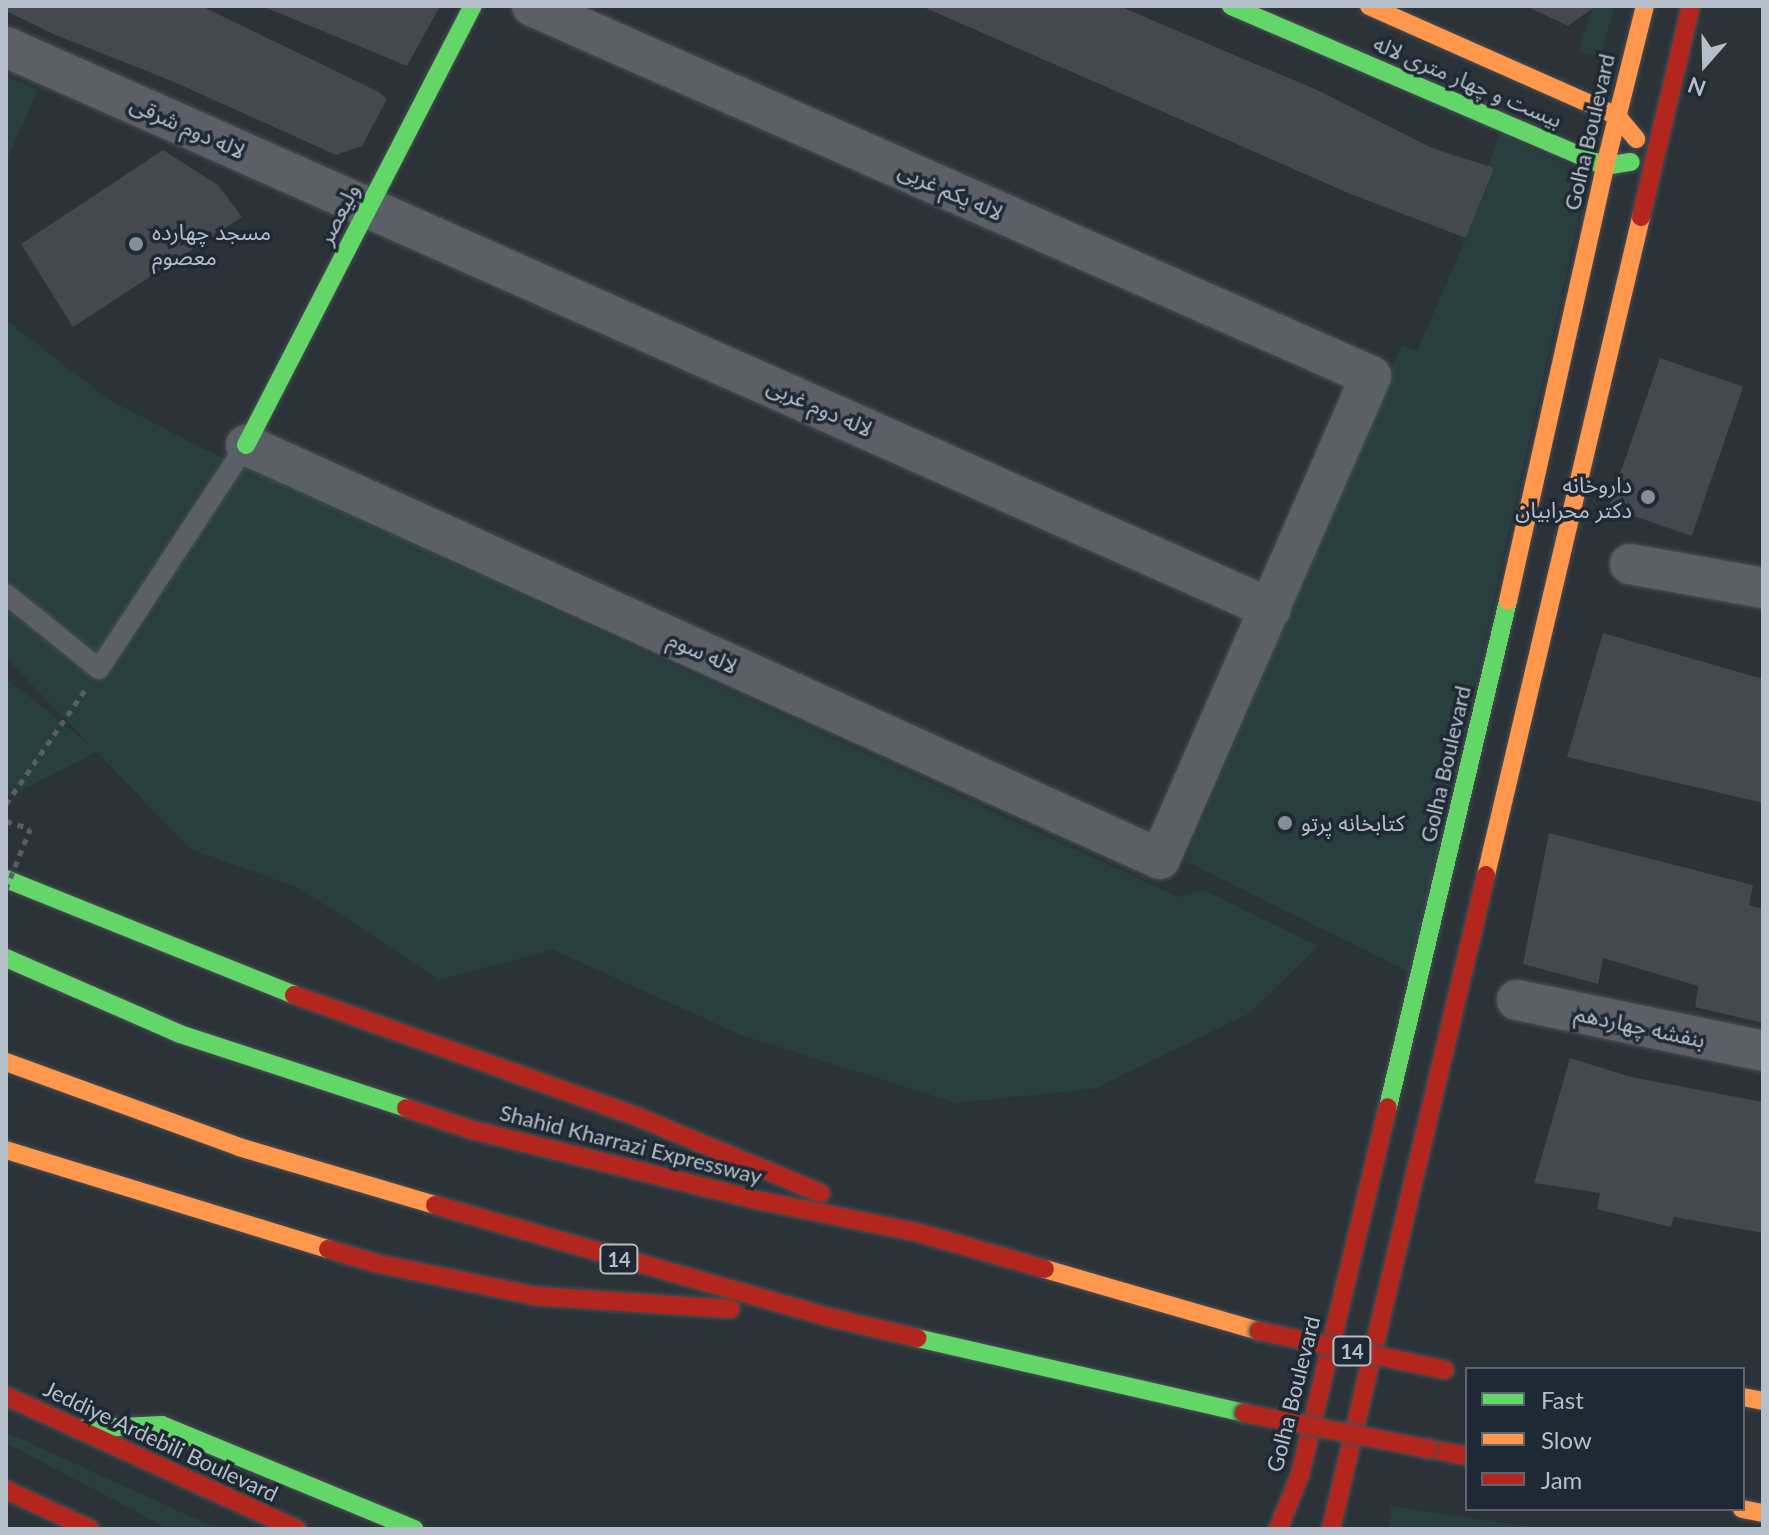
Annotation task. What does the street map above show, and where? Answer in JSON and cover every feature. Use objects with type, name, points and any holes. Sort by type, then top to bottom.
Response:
[{"type":"main road","name":"ولیعصر","points":[[246,445],[473,6]]},
{"type":"main road","name":"بیست و چهار متری لاله","points":[[1231,6],[1605,166]]},
{"type":"main road","name":"بیست و چهار متری لاله","points":[[1369,6],[1617,116],[1653,159]]},
{"type":"main road","name":"Golha Boulevard","points":[[1278,1529],[1300,1475],[1527,520],[1605,166],[1645,6]]},
{"type":"main road","points":[[1331,1529],[1691,6]]},
{"type":"main road","points":[[1605,166],[1653,159]]},
{"type":"main road","points":[[6,879],[235,974],[638,1117],[916,1232]]},
{"type":"main road","name":"Shahid Kharrazi Expressway","points":[[6,958],[180,1034],[472,1130],[752,1199],[916,1232],[1259,1331],[1465,1372]]},
{"type":"main road","name":"14","points":[[6,1062],[239,1147],[824,1316],[1244,1413],[1465,1456]]},
{"type":"main road","points":[[6,1150],[375,1263],[536,1296],[824,1316]]},
{"type":"main road","name":"Jeddiye Ardebili Boulevard","points":[[6,1396],[297,1529]]},
{"type":"main road","points":[[78,1429],[162,1425],[414,1529]]},
{"type":"main road","points":[[6,1490],[90,1529]]},
{"type":"street","name":"لاله یکم غربی","points":[[532,6],[1371,376],[1271,609]]},
{"type":"street","name":"لاله دوم شرقی","points":[[6,47],[369,206]]},
{"type":"street","name":"لاله دوم غربی","points":[[369,206],[1271,609]]},
{"type":"street","name":"لاله سوم","points":[[246,445],[1160,859],[1271,609]]},
{"type":"street","points":[[1630,564],[1763,588]]},
{"type":"street","name":"بنفشه چهاردهم","points":[[1517,1000],[1763,1051]]},
{"type":"lane","points":[[6,594],[99,669],[246,445]]},
{"type":"path","points":[[6,804],[99,669]]},
{"type":"path","points":[[6,821],[30,829],[6,889]]},
{"type":"green space","points":[[1593,6],[1615,6],[1600,57],[1578,52]]},
{"type":"green space","points":[[6,76],[38,90],[6,162]]},
{"type":"green space","points":[[1500,132],[1588,176],[1411,973],[1185,861],[1402,345],[1417,351],[1466,238],[1489,183],[1483,180]]},
{"type":"green space","points":[[6,320],[108,399],[198,446],[1179,897],[1204,890],[1318,946],[1250,1013],[1094,1089],[956,1103],[741,1035],[553,950],[439,980],[301,889],[190,849],[97,752],[6,798],[6,678],[90,745],[6,658]]},
{"type":"green space","points":[[6,1432],[218,1529],[169,1529],[6,1443]]},
{"type":"green space","points":[[1391,1506],[1545,1529],[1389,1529]]},
{"type":"building","points":[[6,6],[201,6],[379,92],[387,99],[362,146],[336,155],[172,81],[53,34],[6,11]]},
{"type":"building","points":[[262,6],[440,6],[407,66]]},
{"type":"building","points":[[921,6],[1119,6],[1317,90],[1432,148],[1494,168],[1466,238],[1353,195]]},
{"type":"building","points":[[1526,6],[1596,6],[1568,26]]},
{"type":"building","points":[[163,150],[218,185],[242,217],[73,327],[21,244]]},
{"type":"building","points":[[1660,358],[1743,387],[1692,536],[1609,507]]},
{"type":"building","points":[[1603,633],[1763,679],[1763,803],[1567,757]]},
{"type":"building","points":[[1549,833],[1753,885],[1749,905],[1763,909],[1763,1023],[1695,1007],[1698,986],[1603,958],[1598,984],[1523,964]]},
{"type":"building","points":[[1570,1058],[1631,1077],[1763,1102],[1763,1233],[1674,1217],[1671,1227],[1597,1209],[1600,1193],[1534,1183]]},
{"type":"traffic: fast","points":[[246,445],[473,6]]},
{"type":"traffic: fast","points":[[1231,6],[1605,166],[1631,162]]},
{"type":"traffic: fast","points":[[1388,1107],[1508,601]]},
{"type":"traffic: fast","points":[[6,879],[294,995]]},
{"type":"traffic: fast","points":[[6,958],[180,1034],[406,1108]]},
{"type":"traffic: fast","points":[[917,1338],[1244,1413]]},
{"type":"traffic: fast","points":[[78,1429],[162,1425],[414,1529]]},
{"type":"traffic: slow","points":[[1369,6],[1617,116],[1636,139]]},
{"type":"traffic: slow","points":[[1508,601],[1605,166],[1645,6]]},
{"type":"traffic: slow","points":[[1486,875],[1641,217]]},
{"type":"traffic: slow","points":[[6,1062],[239,1147],[435,1205]]},
{"type":"traffic: slow","points":[[6,1150],[328,1249]]},
{"type":"traffic: slow","points":[[1045,1269],[1259,1331]]},
{"type":"traffic: slow","points":[[1745,1397],[1763,1401]]},
{"type":"traffic: slow","points":[[1745,1510],[1763,1513]]},
{"type":"traffic: jam","points":[[1641,217],[1691,6]]},
{"type":"traffic: jam","points":[[1331,1529],[1486,875]]},
{"type":"traffic: jam","points":[[294,995],[638,1117],[821,1193]]},
{"type":"traffic: jam","points":[[1278,1529],[1300,1475],[1388,1107]]},
{"type":"traffic: jam","points":[[406,1108],[472,1130],[752,1199],[916,1232],[1045,1269]]},
{"type":"traffic: jam","points":[[435,1205],[824,1316],[917,1338]]},
{"type":"traffic: jam","points":[[328,1249],[375,1263],[536,1296],[731,1309]]},
{"type":"traffic: jam","points":[[1259,1331],[1445,1370]]},
{"type":"traffic: jam","points":[[6,1396],[297,1529]]},
{"type":"traffic: jam","points":[[1244,1413],[1429,1449]]},
{"type":"traffic: jam","points":[[1429,1449],[1465,1456]]},
{"type":"traffic: jam","points":[[6,1490],[90,1529]]},
{"type":"place","name":"مسجد چهارده معصوم","points":[[136,244]]},
{"type":"place","name":"داروخانه دکتر محرابیان","points":[[1648,497]]},
{"type":"place","name":"كتابخانه پرتو","points":[[1285,823]]}]
